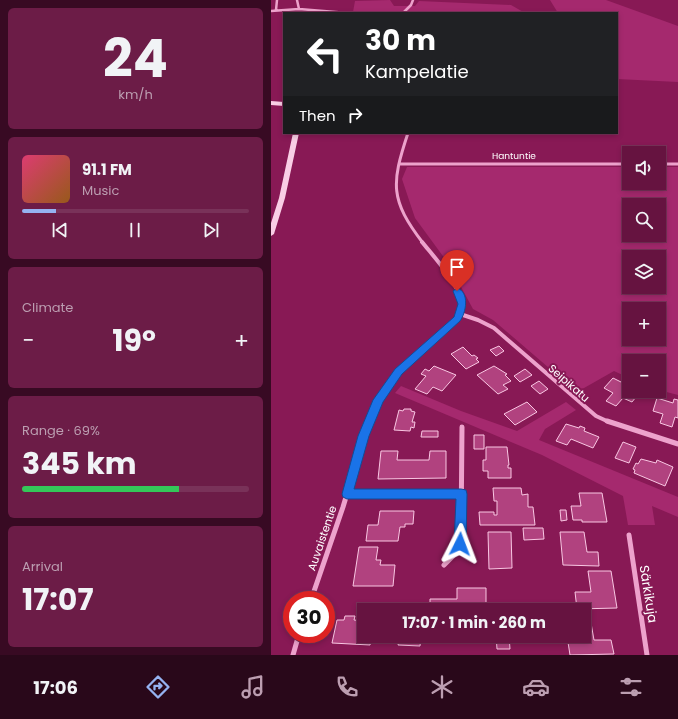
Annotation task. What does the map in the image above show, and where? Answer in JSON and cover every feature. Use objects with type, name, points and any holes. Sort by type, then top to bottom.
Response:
[{"type":"street","points":[[276,10],[277,0]]},
{"type":"street","points":[[297,0],[299,9]]},
{"type":"street","points":[[404,12],[411,5],[413,0]]},
{"type":"street","points":[[271,11],[299,9],[336,12]]},
{"type":"street","points":[[271,103],[283,104]]},
{"type":"street","points":[[271,234],[281,198],[295,134]]},
{"type":"street","points":[[408,134],[399,164],[396,185],[398,202],[405,218],[447,273],[457,291],[462,304],[460,314]]},
{"type":"street","name":"Hantuntie","points":[[399,164],[622,164]]},
{"type":"street","points":[[666,164],[678,164]]},
{"type":"street","name":"Seipikatu","points":[[460,314],[478,320],[494,328],[583,407],[596,416],[611,423],[678,444]]},
{"type":"street","name":"Auvaistentie","points":[[314,591],[347,494],[364,436],[383,391],[402,367],[452,324],[460,314]]},
{"type":"street","points":[[444,565],[455,557],[460,544],[462,427]]},
{"type":"street","points":[[347,494],[461,494]]},
{"type":"street","name":"Särkikuja","points":[[629,535],[647,655]]},
{"type":"street","points":[[293,655],[296,643]]},
{"type":"shaded area","points":[[390,0],[394,6],[415,6],[419,1],[511,5],[523,12],[353,12],[355,1]]},
{"type":"shaded area","points":[[550,0],[606,0],[678,26],[678,82],[618,79],[618,12],[557,12]]},
{"type":"shaded area","points":[[407,167],[622,167],[622,190],[666,190],[666,167],[678,167],[678,395],[666,392],[666,354],[622,354],[622,375],[614,371],[577,392],[493,320],[473,309],[448,263],[415,218],[402,179]]},
{"type":"shaded area","points":[[401,386],[461,411],[517,431],[566,402],[576,410],[545,429],[539,440],[678,497],[678,517],[652,506],[655,525],[628,525],[623,496],[542,455],[395,393]]},
{"type":"building","points":[[499,346],[504,351],[496,356],[490,350]]},
{"type":"building","points":[[463,347],[472,356],[474,355],[478,358],[476,359],[479,362],[466,369],[451,354]]},
{"type":"building","points":[[434,366],[456,375],[442,391],[433,387],[427,394],[415,389],[426,376],[421,374],[425,369],[429,371]]},
{"type":"building","points":[[494,366],[507,374],[505,375],[511,381],[503,385],[508,389],[498,394],[477,375]]},
{"type":"building","points":[[525,369],[532,375],[520,382],[514,376]]},
{"type":"building","points":[[613,378],[622,382],[623,398],[616,406],[606,401],[613,393],[604,388]]},
{"type":"building","points":[[539,381],[548,389],[540,394],[531,386]]},
{"type":"building","points":[[623,398],[635,398],[632,402]]},
{"type":"building","points":[[657,398],[673,403],[674,399],[678,400],[678,418],[675,417],[672,427],[660,423],[663,414],[653,411]]},
{"type":"building","points":[[527,402],[537,412],[515,425],[504,414]]},
{"type":"building","points":[[404,409],[411,409],[411,411],[415,412],[412,422],[415,422],[414,428],[411,427],[410,431],[394,430],[399,410],[403,411]]},
{"type":"building","points":[[566,424],[579,428],[580,426],[585,428],[584,431],[599,437],[593,448],[571,439],[567,445],[556,441]]},
{"type":"building","points":[[422,431],[438,431],[438,437],[421,437]]},
{"type":"building","points":[[474,435],[484,435],[484,449],[474,449]]},
{"type":"building","points":[[623,442],[636,447],[629,463],[615,458]]},
{"type":"building","points":[[486,447],[507,447],[508,468],[511,468],[511,478],[488,478],[488,471],[483,471],[483,460],[486,460]]},
{"type":"building","points":[[381,451],[398,451],[397,460],[429,460],[430,451],[446,451],[446,478],[378,479]]},
{"type":"building","points":[[641,459],[656,463],[657,460],[673,467],[665,486],[634,473],[635,470],[633,469],[636,463],[638,464]]},
{"type":"building","points":[[493,488],[521,488],[522,495],[528,494],[528,507],[533,507],[535,525],[480,525],[479,512],[494,512],[494,515],[497,515],[497,501],[494,501]]},
{"type":"building","points":[[579,493],[602,493],[607,522],[582,522],[582,520],[573,520],[571,506],[581,506]]},
{"type":"building","points":[[560,510],[566,510],[567,520],[561,521]]},
{"type":"building","points":[[380,511],[414,511],[413,524],[405,524],[405,527],[400,527],[398,541],[366,541],[368,525],[378,525]]},
{"type":"building","points":[[523,528],[543,528],[544,539],[524,540]]},
{"type":"building","points":[[488,532],[511,532],[512,568],[489,569]]},
{"type":"building","points":[[560,532],[584,532],[587,552],[598,552],[599,566],[563,565]]},
{"type":"building","points":[[359,547],[378,547],[376,560],[381,560],[380,565],[395,565],[393,586],[353,586]]},
{"type":"building","points":[[588,571],[611,571],[617,608],[591,609],[591,603],[576,603],[575,592],[591,592]]},
{"type":"building","points":[[457,588],[486,588],[486,603],[430,603],[430,599],[457,599]]},
{"type":"building","points":[[345,616],[355,616],[354,620],[357,620],[357,643],[370,643],[370,645],[332,643],[335,643],[337,620],[344,620]]},
{"type":"building","points":[[591,623],[594,640],[611,640],[614,654],[570,655],[568,643],[591,643]]},
{"type":"building","points":[[398,643],[420,643],[420,646],[398,645]]},
{"type":"building","points":[[497,643],[510,643],[510,649],[497,649]]},
{"type":"route","points":[[457,291],[461,300],[462,309],[457,319],[398,371],[378,400],[364,436],[347,494],[461,494],[460,544]]}]
